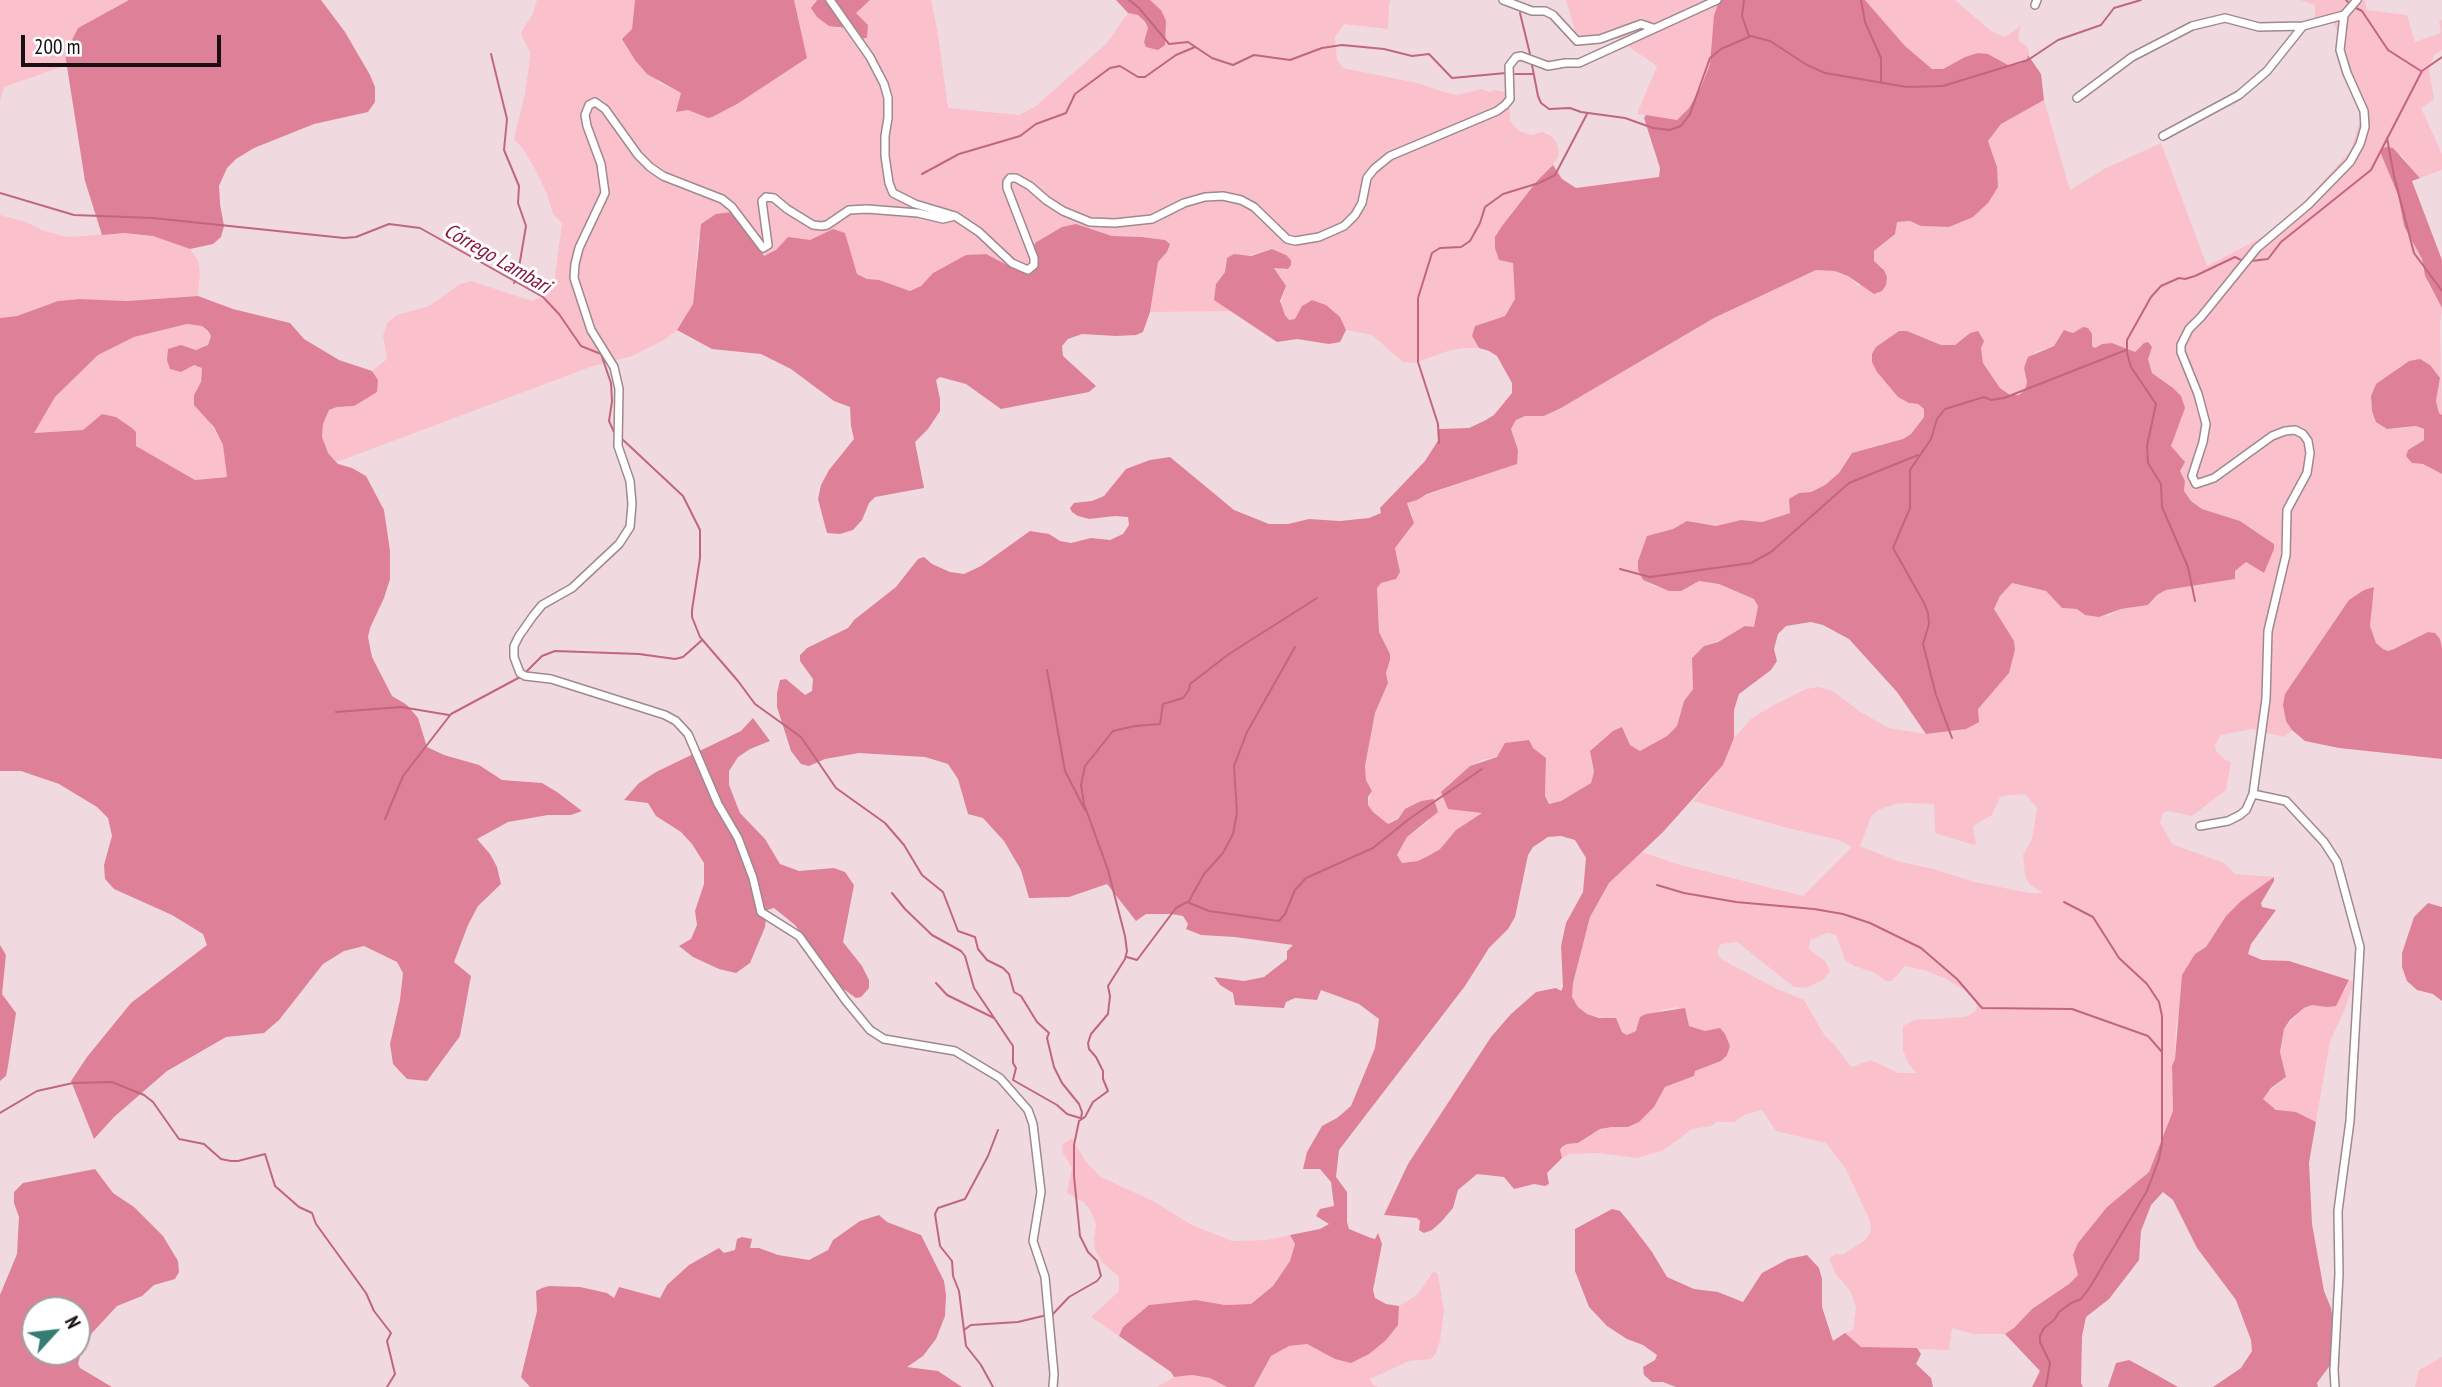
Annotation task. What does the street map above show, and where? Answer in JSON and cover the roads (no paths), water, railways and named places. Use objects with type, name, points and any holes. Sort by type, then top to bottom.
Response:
[{"type":"street","points":[[830,0],[870,57],[884,84],[888,98],[885,156],[893,193],[915,204],[955,216],[979,232],[1012,263],[1028,270],[1034,265],[1034,258],[1007,188],[1010,178],[1016,178],[1030,186],[1063,211],[1090,222],[1115,223],[1152,219],[1184,203],[1205,197],[1223,196],[1254,206],[1287,239],[1295,241],[1319,237],[1344,226],[1355,215],[1362,203],[1367,178],[1390,156],[1497,111],[1505,105],[1510,99],[1509,66],[1516,57],[1521,55],[1541,65],[1553,67],[1565,63],[1579,63],[1717,0]]},
{"type":"street","points":[[1503,0],[1532,11],[1545,11],[1553,15],[1577,41],[1600,39],[1641,24],[1653,28]]},
{"type":"street","points":[[2200,826],[2228,821],[2240,815],[2246,810],[2253,794],[2266,699],[2268,631],[2286,555],[2287,510],[2307,473],[2310,453],[2303,433],[2285,431],[2272,436],[2214,478],[2196,484],[2192,476],[2206,424],[2181,352],[2181,345],[2189,329],[2257,248],[2308,205],[2350,162],[2360,144],[2365,127],[2364,111],[2343,61],[2340,39],[2344,15],[2357,0]]},
{"type":"street","points":[[2077,98],[2132,57],[2192,26],[2225,18],[2259,27],[2303,26],[2344,15]]},
{"type":"street","points":[[2163,136],[2239,95],[2267,71],[2303,26]]},
{"type":"street","points":[[955,216],[943,219],[867,209],[849,210],[822,226],[813,225],[774,198],[766,197],[762,201],[768,245],[764,248],[732,207],[722,199],[663,176],[650,167],[606,109],[595,102],[589,105],[585,115],[601,164],[605,193],[579,247],[574,278],[591,330],[614,367],[620,389],[618,446],[630,481],[631,527],[619,544],[572,588],[542,605],[519,636],[514,646],[514,657],[520,673],[525,676],[551,679],[677,721],[688,734],[718,804],[738,838],[753,878],[761,912],[799,936],[870,1030],[884,1039],[955,1051],[1000,1079],[1028,1110],[1033,1124],[1041,1192],[1033,1241],[1045,1277],[1053,1387]]},
{"type":"street","points":[[2253,794],[2286,801],[2324,842],[2337,862],[2360,947],[2350,1121],[2338,1211],[2335,1387]]},
{"type":"waterway","points":[[1129,0],[1169,44],[1188,42],[1212,58],[1233,65],[1254,55],[1290,60],[1322,48],[1342,45],[1384,49],[1412,56],[1429,54],[1452,78],[1506,73]]},
{"type":"waterway","points":[[1744,0],[1742,16],[1749,36]]},
{"type":"waterway","points":[[1861,0],[1865,22],[1881,58],[1881,82]]},
{"type":"waterway","points":[[1532,65],[1538,96],[1541,103],[1549,109],[1570,108],[1670,130],[1681,126],[1690,114],[1710,58],[1721,49],[1751,36],[1770,41],[1807,65],[1825,73],[1907,87],[1943,86],[2028,60],[2058,40],[2101,25],[2114,8],[2141,0]]},
{"type":"waterway","points":[[2354,7],[2362,11],[2388,50],[2421,71]]},
{"type":"waterway","points":[[1520,13],[1530,54]]},
{"type":"waterway","points":[[922,174],[959,154],[1020,136],[1036,124],[1066,113],[1075,94],[1110,68],[1120,66],[1138,77],[1145,77],[1176,55],[1195,47]]},
{"type":"waterway","points":[[491,54],[507,119],[504,150],[519,186],[518,203],[526,226],[514,283]]},
{"type":"waterway","points":[[2251,261],[2268,259],[2281,242],[2371,170],[2422,71],[2442,57]]},
{"type":"waterway","points":[[1515,74],[1533,74]]},
{"type":"waterway","points":[[1439,443],[1438,424],[1418,362],[1418,298],[1432,253],[1440,248],[1461,247],[1470,241],[1485,207],[1503,194],[1555,175],[1587,114]]},
{"type":"waterway","points":[[2387,138],[2414,253],[2442,291]]},
{"type":"waterway","name":"Córrego Lambari","points":[[0,193],[74,215],[153,218],[344,238],[356,237],[389,224],[420,228],[543,297],[559,314],[581,346],[601,354],[611,383],[609,421],[614,432]]},
{"type":"waterway","points":[[2195,601],[2188,567],[2162,507],[2161,484],[2148,463],[2147,446],[2156,404],[2131,367],[2127,340],[2151,297],[2161,286],[2179,278],[2195,276],[2235,257],[2241,260]]},
{"type":"waterway","points":[[1952,738],[1936,695],[1923,644],[1929,624],[1928,613],[1893,548],[1910,508],[1910,470],[1931,439],[1937,419],[1945,409],[1984,397],[1991,400],[2004,398],[2126,350]]},
{"type":"waterway","name":"Córrego Lambari","points":[[621,438],[683,496],[700,530],[700,558],[692,610],[700,637],[755,704],[801,737],[836,788],[885,823],[904,845],[922,875],[943,892],[958,931],[975,937],[978,949],[987,960],[1009,974],[1014,992],[1021,996],[1037,1022],[1049,1033],[1047,1038],[1054,1067],[1062,1083],[1079,1104],[1081,1119]]},
{"type":"waterway","points":[[1620,569],[1650,577],[1751,563],[1771,552],[1849,483],[1918,455]]},
{"type":"waterway","points":[[1052,1315],[1069,1297],[1101,1276],[1097,1261],[1088,1252],[1080,1236],[1074,1145],[1079,1121],[1085,1117],[1093,1102],[1108,1091],[1103,1071],[1088,1043],[1091,1034],[1108,1014],[1108,986],[1127,951],[1108,870],[1084,804],[1081,785],[1085,766],[1113,731],[1160,724],[1163,704],[1183,698],[1190,684],[1229,654],[1317,598]]},
{"type":"waterway","points":[[526,672],[542,656],[555,651],[639,654],[675,659],[683,657],[701,641]]},
{"type":"waterway","points":[[1189,901],[1204,874],[1223,853],[1233,834],[1237,813],[1234,766],[1247,732],[1295,647]]},
{"type":"waterway","points":[[1047,670],[1065,771],[1085,810]]},
{"type":"waterway","points":[[385,819],[403,776],[451,714],[522,676]]},
{"type":"waterway","points":[[336,712],[401,707],[449,715]]},
{"type":"waterway","points":[[1127,957],[1137,960],[1176,908],[1187,902],[1209,911],[1279,921],[1285,914],[1295,890],[1306,878],[1373,848],[1409,819],[1482,769]]},
{"type":"waterway","points":[[1657,885],[1684,893],[1736,902],[1843,914],[1870,923],[1921,948],[1957,979],[1982,1008],[2072,1009],[2148,1036],[2162,1052]]},
{"type":"waterway","points":[[892,893],[932,935],[965,956],[974,988],[1013,1046],[1013,1063],[1016,1068],[1013,1080],[1057,1105],[1067,1114],[1080,1118]]},
{"type":"waterway","points":[[2046,1387],[2050,1363],[2040,1336],[2059,1312],[2081,1299],[2090,1287],[2147,1191],[2162,1143],[2162,1016],[2159,1002],[2147,984],[2119,958],[2093,917],[2064,902]]},
{"type":"waterway","points":[[936,983],[947,995],[994,1018]]},
{"type":"waterway","points":[[0,1113],[37,1091],[73,1083],[112,1082],[144,1095],[153,1102],[179,1139],[204,1144],[221,1159],[238,1161],[265,1154],[275,1186],[299,1207],[312,1213],[316,1224],[391,1333],[387,1341],[395,1374],[387,1387]]},
{"type":"waterway","points":[[993,1387],[966,1346],[952,1261],[940,1246],[935,1214],[938,1208],[965,1199],[988,1156],[998,1130]]},
{"type":"waterway","points":[[964,1330],[971,1325],[1018,1322],[1047,1315]]}]
